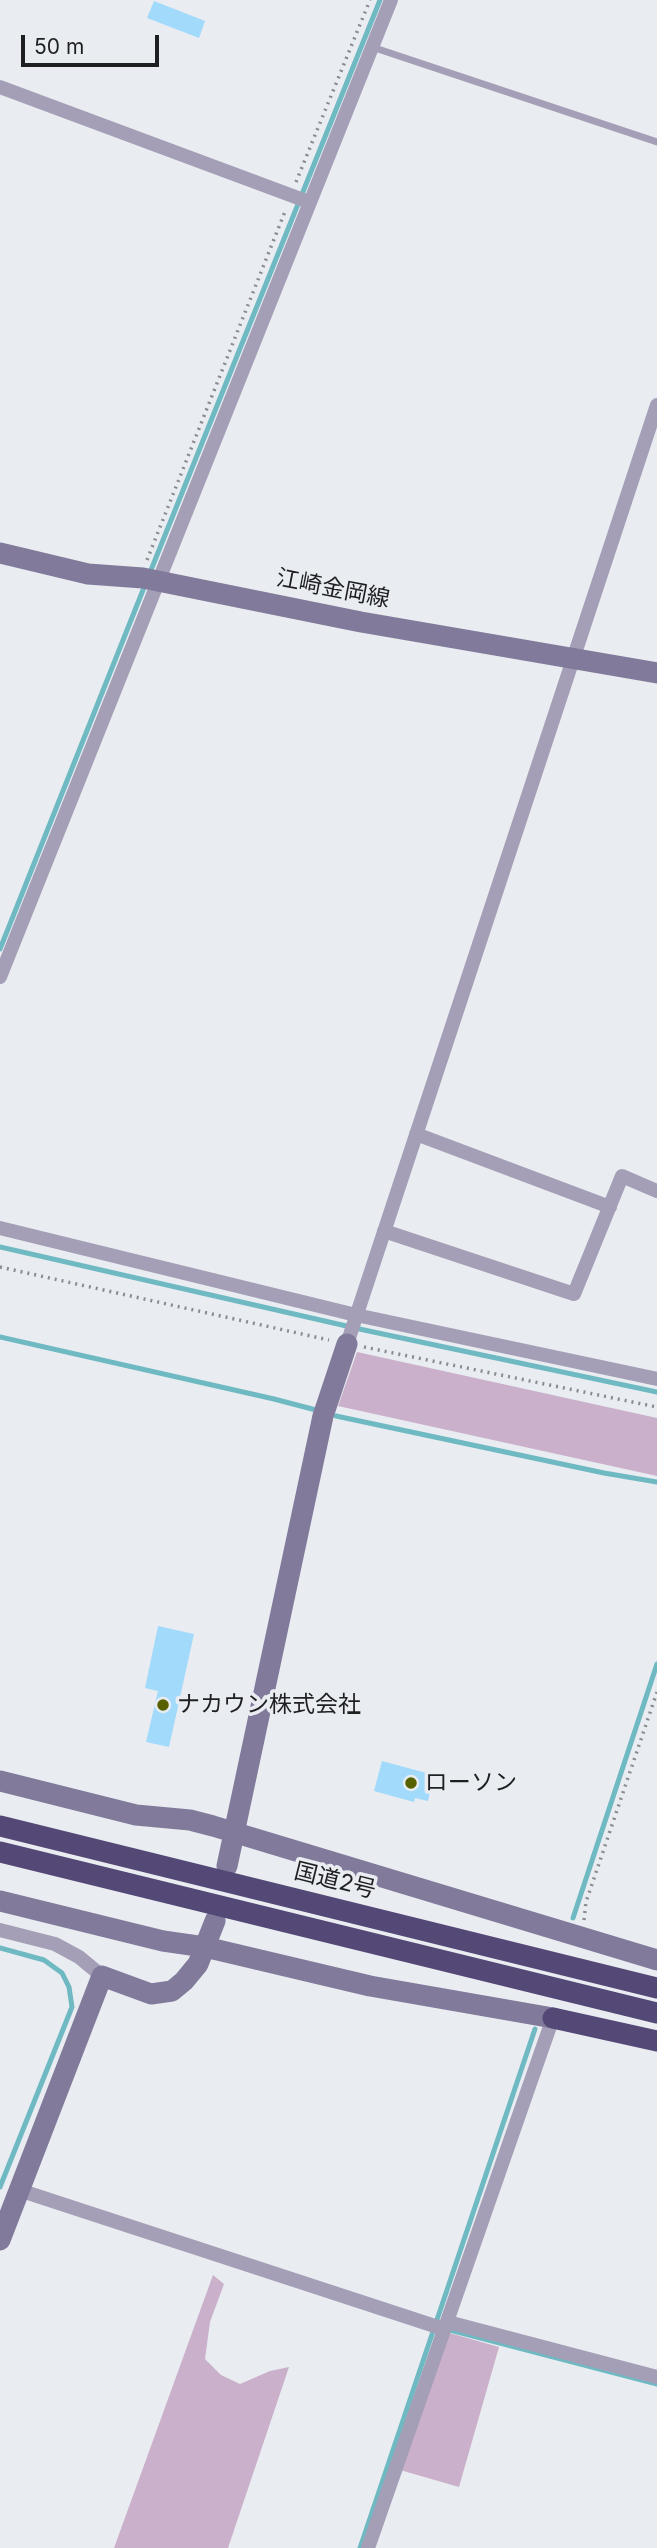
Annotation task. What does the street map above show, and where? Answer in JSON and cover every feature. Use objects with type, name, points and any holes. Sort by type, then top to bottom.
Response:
[{"type":"highway","name":"国道2号","points":[[0,1826],[657,1988]]},
{"type":"highway","points":[[0,1852],[657,2013]]},
{"type":"highway","points":[[554,2014],[657,2041]]},
{"type":"street","points":[[0,978],[148,579],[299,198],[372,47],[391,0]]},
{"type":"street","points":[[0,87],[299,198]]},
{"type":"street","points":[[228,1866],[323,1416],[657,405]]},
{"type":"street","name":"江崎金岡線","points":[[0,553],[88,574],[148,579],[361,622],[657,673]]},
{"type":"street","points":[[416,1134],[610,1207]]},
{"type":"street","points":[[384,1231],[574,1294],[622,1176],[657,1191]]},
{"type":"street","points":[[0,1228],[356,1316],[657,1379]]},
{"type":"street","points":[[0,1781],[136,1815],[190,1820],[578,1942],[657,1960]]},
{"type":"street","points":[[0,1901],[163,1941],[205,1947],[370,1986],[554,2014],[657,2051]]},
{"type":"street","points":[[0,1930],[55,1944],[79,1957],[103,1976],[152,1994],[172,1990],[184,1981],[198,1964],[215,1921]]},
{"type":"street","points":[[0,2240],[103,1976]]},
{"type":"street","points":[[368,2548],[441,2326],[554,2014]]},
{"type":"street","points":[[19,2190],[441,2326],[657,2377]]},
{"type":"lane","points":[[372,47],[657,142]]},
{"type":"path","points":[[148,579],[299,198],[370,0]]},
{"type":"path","points":[[0,1267],[657,1407]]},
{"type":"path","points":[[578,1942],[586,1902],[657,1692]]},
{"type":"shaded area","points":[[357,1352],[657,1418],[657,1476],[338,1406]]},
{"type":"shaded area","points":[[213,2275],[224,2284],[210,2322],[205,2359],[221,2375],[240,2384],[270,2371],[289,2367],[228,2548],[114,2548]]},
{"type":"shaded area","points":[[446,2332],[499,2347],[459,2487],[400,2470]]},
{"type":"building","points":[[154,1],[205,21],[199,38],[147,18]]},
{"type":"building","points":[[158,1626],[194,1634],[169,1747],[146,1742],[158,1691],[145,1688]]},
{"type":"building","points":[[382,1761],[434,1775],[428,1801],[415,1798],[414,1802],[374,1791]]},
{"type":"waterway","points":[[149,575],[380,0]]},
{"type":"waterway","points":[[0,949],[145,585]]},
{"type":"waterway","points":[[0,1247],[364,1330],[657,1392]]},
{"type":"waterway","points":[[0,1337],[316,1410]]},
{"type":"waterway","points":[[336,1416],[657,1482]]},
{"type":"waterway","points":[[573,1918],[657,1664]]},
{"type":"waterway","points":[[0,1948],[44,1960],[62,1973],[69,1987],[72,2007],[0,2187]]},
{"type":"waterway","points":[[360,2548],[535,2029]]},
{"type":"waterway","points":[[450,2330],[657,2384]]},
{"type":"place","name":"ナカウン株式会社","points":[[163,1705]]},
{"type":"place","name":"ローソン","points":[[411,1783]]}]
